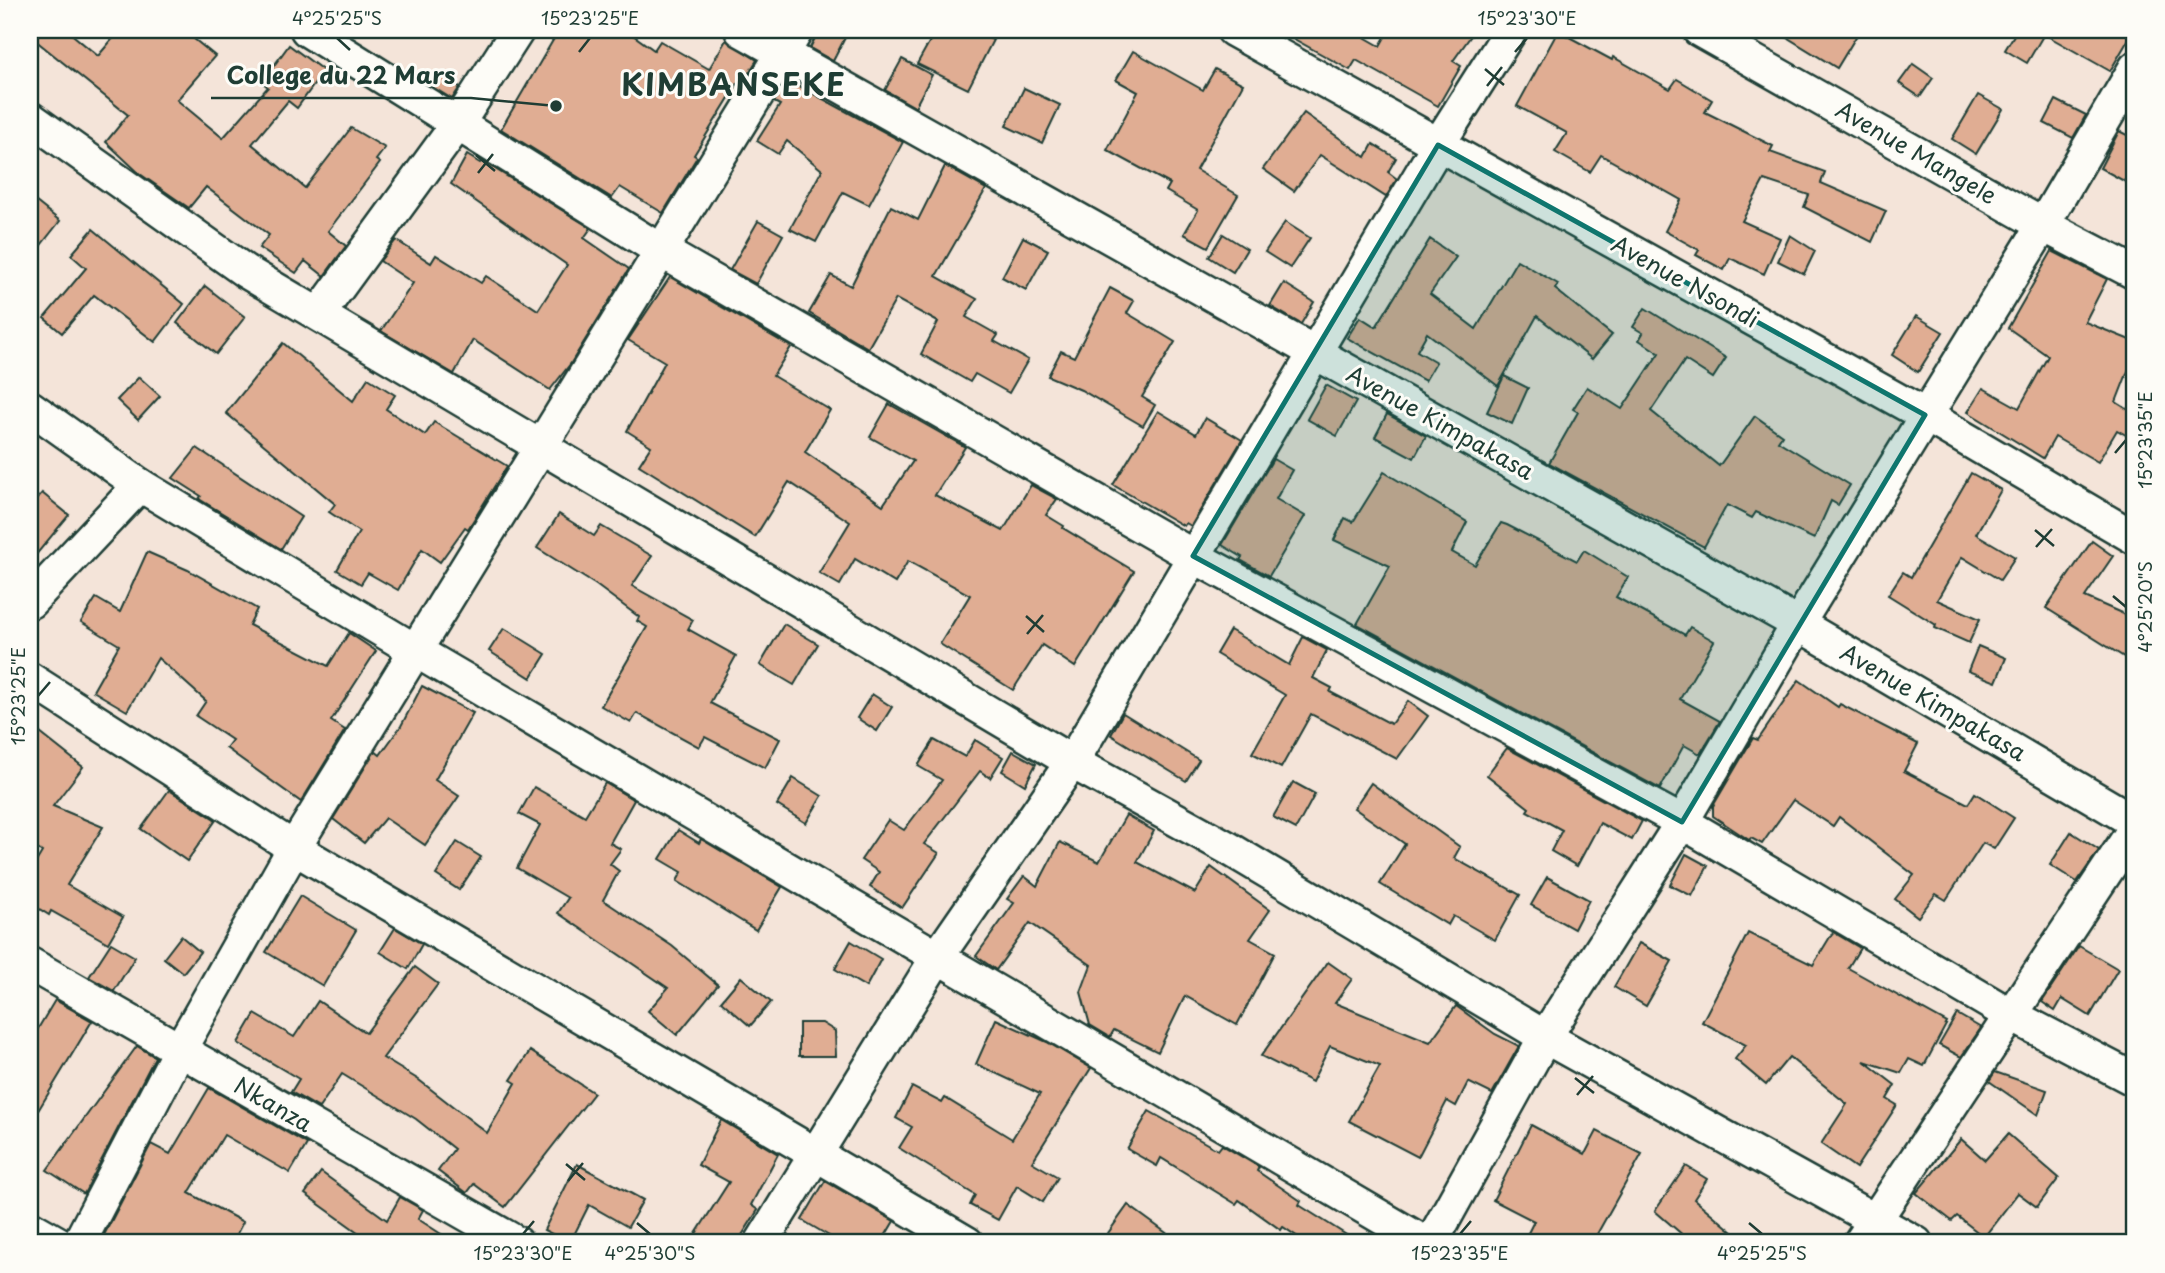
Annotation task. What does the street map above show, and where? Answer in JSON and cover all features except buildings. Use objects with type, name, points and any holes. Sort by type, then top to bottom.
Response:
[{"type":"street","points":[[307,30],[663,252],[1193,556],[1682,822],[2009,1014],[2135,1080]]},
{"type":"street","points":[[319,314],[458,122],[518,30]]},
{"type":"street","name":"Avenue Kimpakasa","points":[[741,30],[790,42],[1316,353],[1798,624],[2135,822]]},
{"type":"street","name":"Avenue Nsondi","points":[[1233,30],[1926,415],[2135,538]]},
{"type":"street","points":[[761,1243],[938,956],[1072,762],[1438,145],[1511,30]]},
{"type":"street","name":"Avenue Mangele","points":[[1699,30],[2043,225],[2135,273]]},
{"type":"street","points":[[79,1243],[179,1051],[294,848],[790,42]]},
{"type":"street","points":[[1431,1243],[1545,1037],[1682,822],[1798,624],[2043,225],[2135,68]]},
{"type":"street","points":[[30,118],[245,271],[1072,762],[1240,855],[1867,1231],[1916,1243]]},
{"type":"street","points":[[30,407],[140,485],[416,651],[1425,1243]]},
{"type":"street","points":[[30,602],[140,485]]},
{"type":"street","points":[[30,679],[294,848],[967,1243]]},
{"type":"street","points":[[1867,1231],[2135,828]]},
{"type":"street","name":"Nkanza","points":[[30,964],[517,1243]]},
{"type":"street","points":[[30,1227],[58,1243]]},
{"type":"highlighted area","points":[[1438,145],[1925,415],[1682,822],[1193,556]]},
{"type":"place","name":"College du 22 Mars","points":[[556,106]]},
{"type":"district","name":"KIMBANSEKE","points":[[734,86]]}]
